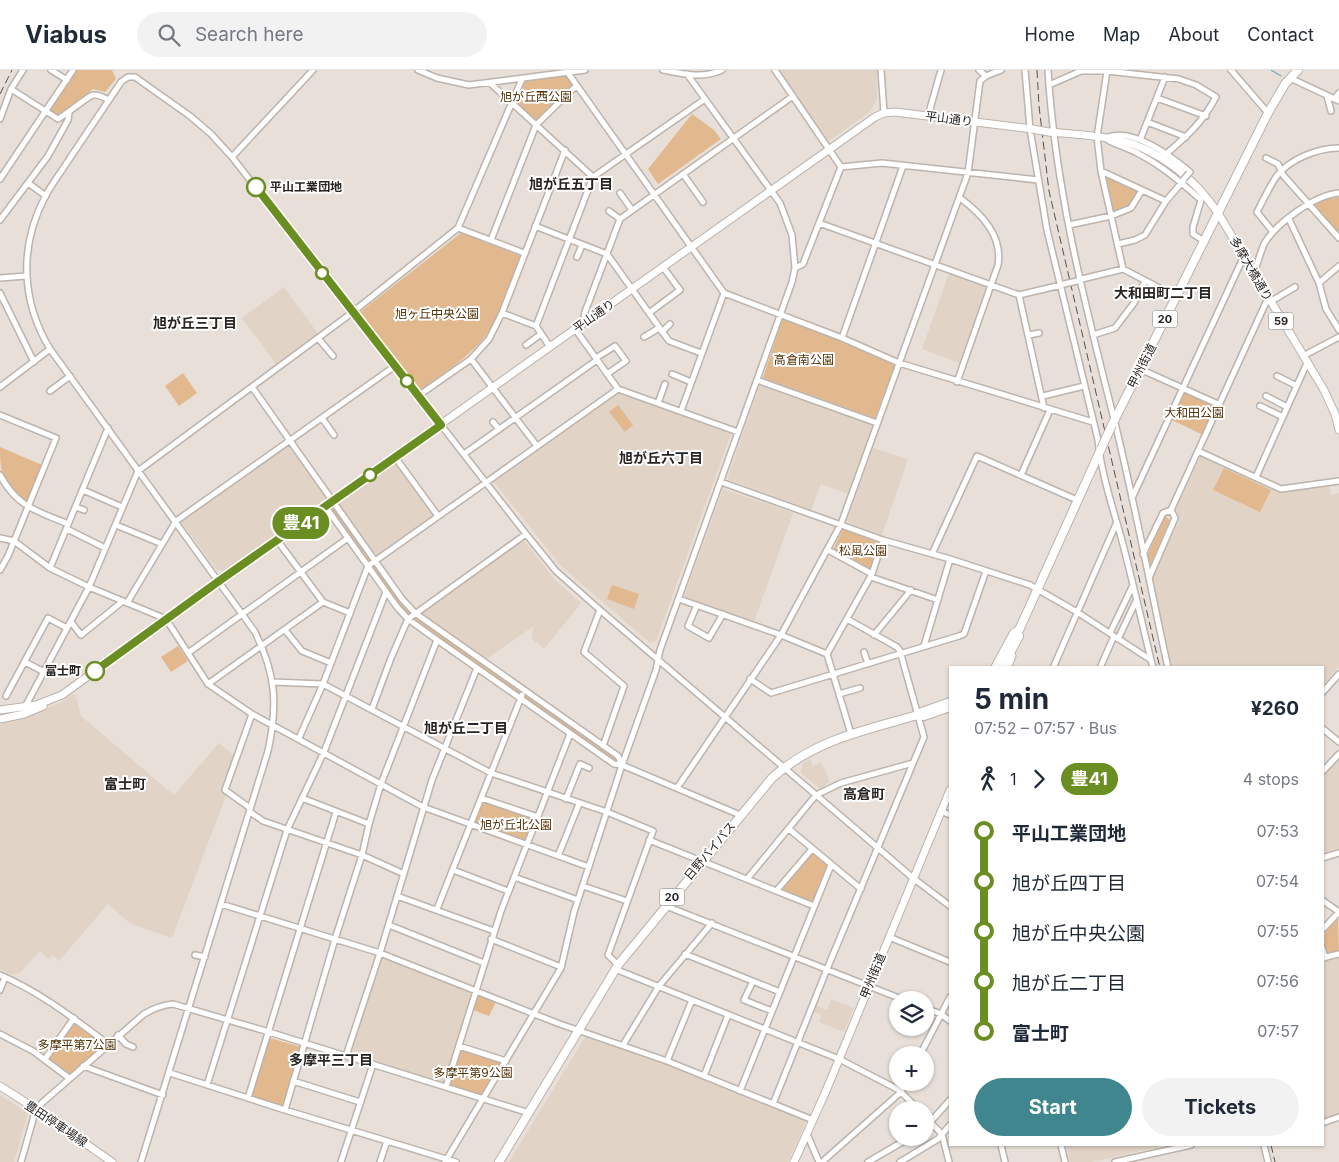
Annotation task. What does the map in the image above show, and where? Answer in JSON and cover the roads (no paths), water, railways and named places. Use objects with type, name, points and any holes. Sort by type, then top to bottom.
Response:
[{"type":"highway","name":"甲州街道","points":[[996,666],[1014,633],[1019,630],[1113,423],[1268,113],[1290,78],[1298,70]]},
{"type":"highway","name":"20","points":[[1003,666],[1019,635],[1019,630]]},
{"type":"highway","name":"日野バイパス","points":[[499,1162],[617,967],[772,778],[783,768],[810,750],[851,734],[918,715],[949,702]]},
{"type":"highway","name":"日野バイパス","points":[[918,715],[924,716],[949,707]]},
{"type":"main road","name":"平山通り","points":[[0,710],[26,707],[49,701],[71,689],[219,581],[868,121],[884,113],[894,112],[928,116],[1105,138],[1128,143],[1169,163],[1193,182],[1218,213]]},
{"type":"main road","name":"多摩大橋通り","points":[[1218,213],[1324,390],[1338,420],[1339,430]]},
{"type":"main road","points":[[1008,666],[1016,641]]},
{"type":"main road","points":[[0,719],[39,709],[49,701]]},
{"type":"main road","name":"甲州街道","points":[[794,1162],[814,1120],[949,793]]},
{"type":"main road","name":"豊田停車場線","points":[[0,1086],[112,1162]]},
{"type":"street","points":[[0,119],[23,70]]},
{"type":"street","points":[[51,70],[67,80]]},
{"type":"street","points":[[0,179],[73,70]]},
{"type":"street","points":[[232,157],[313,70]]},
{"type":"street","points":[[418,70],[437,78],[469,84],[490,83],[585,70]]},
{"type":"street","points":[[664,70],[708,75],[722,70]]},
{"type":"street","points":[[774,70],[841,167]]},
{"type":"street","points":[[881,70],[884,113]]},
{"type":"street","points":[[928,116],[941,70]]},
{"type":"street","points":[[979,70],[986,76]]},
{"type":"street","points":[[677,788],[781,635],[841,524],[968,174],[980,81],[986,76],[1001,70]]},
{"type":"street","points":[[1025,70],[1038,180],[1047,230],[1062,284],[1116,524],[1152,666]]},
{"type":"street","points":[[1048,70],[1051,132],[1079,280],[1132,498],[1168,666]]},
{"type":"street","points":[[1049,86],[1081,71],[1107,70],[1165,76],[1187,81],[1216,98],[1206,116],[1166,154]]},
{"type":"street","points":[[1107,70],[1097,137],[1101,171],[1123,269]]},
{"type":"street","points":[[1231,70],[1268,113]]},
{"type":"street","points":[[568,73],[724,293],[842,338],[899,363],[1093,422]]},
{"type":"street","points":[[446,1160],[535,1014],[561,967],[578,900],[622,765],[656,670],[660,650],[792,282],[795,268],[792,235],[786,218],[771,190],[687,74]]},
{"type":"street","points":[[1140,140],[1165,76]]},
{"type":"street","points":[[141,1162],[268,752],[274,725],[275,709],[273,682],[269,664],[262,646],[243,614],[50,349],[31,305],[26,276],[30,232],[46,196],[124,79],[135,77],[190,116],[211,134],[232,157],[556,571],[783,768],[913,878],[949,904]]},
{"type":"street","points":[[1290,78],[1337,100],[1339,93]]},
{"type":"street","points":[[26,707],[89,587],[138,471],[353,312],[458,228],[522,79]]},
{"type":"street","points":[[490,83],[593,177]]},
{"type":"street","points":[[491,240],[536,125],[576,86]]},
{"type":"street","points":[[12,90],[58,119],[69,113],[91,95],[99,95],[109,100]]},
{"type":"street","points":[[583,324],[620,220],[793,96]]},
{"type":"street","points":[[1327,96],[1331,111]]},
{"type":"street","points":[[1157,98],[1206,116]]},
{"type":"street","points":[[536,326],[561,252],[569,240],[593,177],[705,99]]},
{"type":"street","points":[[0,220],[57,140],[68,120],[69,113]]},
{"type":"street","points":[[1147,122],[1186,137]]},
{"type":"street","points":[[1105,138],[1114,134],[1140,140],[1166,154],[1190,172],[1166,201],[1145,235],[1135,240],[1118,244]]},
{"type":"street","points":[[1105,138],[1137,153],[1183,181],[1201,200],[1193,227],[1193,234],[1204,241]]},
{"type":"street","points":[[1273,232],[1257,212],[1277,176],[1288,165],[1302,158],[1318,152],[1339,148]]},
{"type":"street","points":[[418,396],[471,359],[489,339],[502,313],[565,150]]},
{"type":"street","points":[[1266,158],[1278,164],[1283,175],[1339,238]]},
{"type":"street","points":[[841,167],[882,163],[968,174],[1038,180]]},
{"type":"street","points":[[842,338],[903,166]]},
{"type":"street","points":[[795,268],[803,264],[841,167]]},
{"type":"street","points":[[1101,171],[1166,201]]},
{"type":"street","points":[[683,174],[703,202]]},
{"type":"street","points":[[28,183],[46,196]]},
{"type":"street","points":[[1069,225],[1111,216],[1131,208],[1142,190]]},
{"type":"street","points":[[620,193],[632,210]]},
{"type":"street","points":[[1253,274],[1264,244],[1273,232],[1289,218],[1322,196],[1339,193]]},
{"type":"street","points":[[957,382],[999,256],[998,242],[986,221],[960,198]]},
{"type":"street","points":[[609,211],[620,220]]},
{"type":"street","points":[[1289,218],[1318,283],[1326,308],[1339,330]]},
{"type":"street","points":[[819,223],[1019,295],[1123,269],[1177,297]]},
{"type":"street","points":[[535,226],[607,254],[669,341],[701,353]]},
{"type":"street","points":[[458,228],[524,253]]},
{"type":"street","points":[[577,257],[582,244]]},
{"type":"street","points":[[1132,498],[1244,256]]},
{"type":"street","points":[[1318,283],[1339,266]]},
{"type":"street","points":[[649,313],[680,290],[663,267]]},
{"type":"street","points":[[0,278],[26,276]]},
{"type":"street","points":[[1093,334],[1115,328],[1134,304],[1145,281]]},
{"type":"street","points":[[1143,554],[1163,513],[1171,510],[1269,300],[1295,287]]},
{"type":"street","points":[[0,293],[34,362]]},
{"type":"street","points":[[681,411],[724,293]]},
{"type":"street","points":[[1019,295],[1047,409],[1021,475]]},
{"type":"street","points":[[502,313],[536,326],[550,347]]},
{"type":"street","points":[[1334,321],[1339,316]]},
{"type":"street","points":[[644,337],[670,324]]},
{"type":"street","points":[[575,329],[618,389],[738,432]]},
{"type":"street","points":[[1029,334],[1038,333]]},
{"type":"street","points":[[526,345],[541,334]]},
{"type":"street","points":[[1303,356],[1339,337]]},
{"type":"street","points":[[318,338],[333,356]]},
{"type":"street","points":[[464,454],[615,346],[626,361],[608,374]]},
{"type":"street","points":[[0,386],[50,349]]},
{"type":"street","points":[[471,359],[537,446]]},
{"type":"street","points":[[1256,477],[1307,363]]},
{"type":"street","points":[[71,622],[81,635],[125,602],[176,521],[395,366]]},
{"type":"street","points":[[1140,369],[1220,405]]},
{"type":"street","points":[[672,374],[692,382]]},
{"type":"street","points":[[50,391],[70,376]]},
{"type":"street","points":[[1277,376],[1297,386]]},
{"type":"street","points":[[757,380],[877,423]]},
{"type":"street","points":[[658,403],[665,384]]},
{"type":"street","points":[[1043,396],[1084,386]]},
{"type":"street","points":[[252,387],[374,561],[402,599],[415,613],[618,756],[622,765]]},
{"type":"street","points":[[299,738],[323,684],[368,566],[618,389]]},
{"type":"street","points":[[1266,397],[1287,407]]},
{"type":"street","points":[[1260,406],[1282,417]]},
{"type":"street","points":[[0,415],[56,438],[14,541],[0,570]]},
{"type":"street","points":[[322,418],[334,435]]},
{"type":"street","points":[[493,422],[499,429]]},
{"type":"street","points":[[50,568],[108,428]]},
{"type":"street","points":[[1198,451],[1281,489],[1339,481]]},
{"type":"street","points":[[932,554],[977,456],[1077,500]]},
{"type":"street","points":[[395,458],[438,516]]},
{"type":"street","points":[[0,475],[10,493],[28,507],[68,526],[105,548]]},
{"type":"street","points":[[721,482],[883,540],[950,559],[1037,588],[1151,660]]},
{"type":"street","points":[[83,490],[122,507]]},
{"type":"street","points":[[326,506],[386,592],[408,619],[614,764],[622,765],[740,815]]},
{"type":"street","points":[[76,507],[84,510]]},
{"type":"street","points":[[1149,578],[1175,518],[1171,510]]},
{"type":"street","points":[[1054,666],[1116,524]]},
{"type":"street","points":[[116,525],[162,544]]},
{"type":"street","points":[[372,709],[408,619],[526,534]]},
{"type":"street","points":[[0,538],[14,541],[50,568],[89,587],[166,619],[208,684],[252,714],[423,807],[589,867]]},
{"type":"street","points":[[188,653],[348,538]]},
{"type":"street","points":[[277,540],[323,602],[350,613]]},
{"type":"street","points":[[851,734],[827,654],[871,575],[883,540]]},
{"type":"street","points":[[828,550],[871,575],[938,600]]},
{"type":"street","points":[[924,646],[950,559]]},
{"type":"street","points":[[750,679],[772,693],[964,634],[986,571]]},
{"type":"street","points":[[1101,666],[1133,585]]},
{"type":"street","points":[[874,635],[911,590]]},
{"type":"street","points":[[207,1085],[287,830],[324,752],[386,592]]},
{"type":"street","points":[[679,599],[781,635],[827,654]]},
{"type":"street","points":[[1114,636],[1137,600]]},
{"type":"street","points":[[208,684],[323,602]]},
{"type":"street","points":[[697,605],[688,626],[709,638],[723,614]]},
{"type":"street","points":[[600,610],[584,652],[624,686],[603,746]]},
{"type":"street","points":[[6,696],[48,618],[68,628]]},
{"type":"street","points":[[773,1104],[924,737],[901,654],[897,647],[847,619]]},
{"type":"street","points":[[285,630],[302,651],[331,663]]},
{"type":"street","points":[[285,1110],[335,939],[362,855],[381,784],[437,640]]},
{"type":"street","points":[[864,652],[868,664]]},
{"type":"street","points":[[25,662],[44,672]]},
{"type":"street","points":[[346,1056],[398,896],[423,807],[477,668]]},
{"type":"street","points":[[1324,691],[1339,674]]},
{"type":"street","points":[[273,682],[323,684],[491,772],[578,804],[607,812],[653,831],[608,955],[617,967],[692,1000],[839,1059],[901,1092],[910,1101]]},
{"type":"street","points":[[839,694],[860,688]]},
{"type":"street","points":[[437,909],[524,690]]},
{"type":"street","points":[[252,714],[225,790],[263,821],[328,842],[404,874]]},
{"type":"street","points":[[1324,730],[1339,742]]},
{"type":"street","points":[[446,1088],[491,939],[570,734]]},
{"type":"street","points":[[1324,770],[1339,754]]},
{"type":"street","points":[[747,879],[816,795],[841,783],[913,763]]},
{"type":"street","points":[[566,799],[580,764],[589,768]]},
{"type":"street","points":[[302,798],[369,824]]},
{"type":"street","points":[[481,798],[538,817]]},
{"type":"street","points":[[558,856],[578,804]]},
{"type":"street","points":[[942,811],[949,814]]},
{"type":"street","points":[[248,1098],[336,812]]},
{"type":"street","points":[[789,829],[861,890]]},
{"type":"street","points":[[649,840],[814,906]]},
{"type":"street","points":[[777,890],[812,848]]},
{"type":"street","points":[[1324,857],[1339,853]]},
{"type":"street","points":[[740,1090],[831,865]]},
{"type":"street","points":[[453,870],[508,891]]},
{"type":"street","points":[[514,877],[578,900]]},
{"type":"street","points":[[583,886],[627,901]]},
{"type":"street","points":[[398,896],[494,931]]},
{"type":"street","points":[[1324,901],[1339,912],[1324,926]]},
{"type":"street","points":[[221,904],[380,953],[578,1031],[667,1061],[814,1120]]},
{"type":"street","points":[[666,905],[889,995]]},
{"type":"street","points":[[623,1045],[659,986],[712,923]]},
{"type":"street","points":[[389,925],[484,963]]},
{"type":"street","points":[[889,936],[949,962]]},
{"type":"street","points":[[491,939],[561,967]]},
{"type":"street","points":[[685,954],[780,992]]},
{"type":"street","points":[[1324,958],[1339,954]]},
{"type":"street","points":[[195,955],[205,957]]},
{"type":"street","points":[[0,990],[3,976],[34,992],[74,1018],[108,1044]]},
{"type":"street","points":[[753,981],[744,1000],[772,1011]]},
{"type":"street","points":[[925,1046],[949,999]]},
{"type":"street","points":[[667,1061],[692,1000]]},
{"type":"street","points":[[21,1162],[36,1109],[118,1035],[152,1009],[173,1004],[529,1113]]},
{"type":"street","points":[[934,1011],[949,1020]]},
{"type":"street","points":[[704,1076],[728,1014]]},
{"type":"street","points":[[45,1060],[74,1018]]},
{"type":"street","points":[[0,1034],[33,1051],[69,1078]]},
{"type":"street","points":[[118,1035],[126,1044],[133,1047]]},
{"type":"street","points":[[459,1046],[506,1061]]},
{"type":"street","points":[[341,1162],[373,1064]]},
{"type":"street","points":[[84,1066],[163,1095]]},
{"type":"street","points":[[170,1073],[456,1162]]},
{"type":"street","points":[[293,1081],[360,1102]]},
{"type":"street","points":[[807,1134],[820,1162],[901,1092]]},
{"type":"street","points":[[934,1119],[949,1101]]},
{"type":"street","points":[[1324,1122],[1339,1117]]},
{"type":"street","points":[[934,1125],[942,1134],[949,1162]]},
{"type":"street","points":[[900,1162],[935,1141],[949,1126]]},
{"type":"street","points":[[380,1162],[387,1140]]},
{"type":"street","points":[[868,1162],[895,1146]]},
{"type":"street","points":[[1001,1146],[1005,1162]]},
{"type":"street","points":[[1061,1146],[1065,1162]]},
{"type":"street","points":[[1115,1162],[1187,1146]]},
{"type":"street","points":[[1264,1146],[1268,1162]]},
{"type":"waterway","points":[[1271,70],[1281,76]]},
{"type":"railway","points":[[0,94],[12,70]]},
{"type":"railway","points":[[1037,70],[1039,106],[1049,191],[1160,666]]},
{"type":"railway","points":[[1271,1146],[1275,1162]]},
{"type":"place","name":"平山工業団地","points":[[256,187]]},
{"type":"place","name":"富士町","points":[[95,671]]},
{"type":"district","name":"旭が丘五丁目","points":[[571,184]]},
{"type":"district","name":"大和田町二丁目","points":[[1163,293]]},
{"type":"district","name":"旭が丘三丁目","points":[[195,323]]},
{"type":"district","name":"旭が丘六丁目","points":[[661,458]]},
{"type":"district","name":"旭が丘二丁目","points":[[466,728]]},
{"type":"district","name":"富士町","points":[[125,784]]},
{"type":"district","name":"高倉町","points":[[864,794]]},
{"type":"district","name":"多摩平三丁目","points":[[331,1060]]},
{"type":"park label","name":"旭が丘西公園","points":[[536,97]]},
{"type":"park label","name":"旭ヶ丘中央公園","points":[[437,314]]},
{"type":"park label","name":"高倉南公園","points":[[804,360]]},
{"type":"park label","name":"大和田公園","points":[[1194,413]]},
{"type":"park label","name":"松風公園","points":[[863,551]]},
{"type":"park label","name":"旭が丘北公園","points":[[516,825]]},
{"type":"park label","name":"多摩平第7公園","points":[[77,1045]]},
{"type":"park label","name":"多摩平第9公園","points":[[473,1073]]}]
